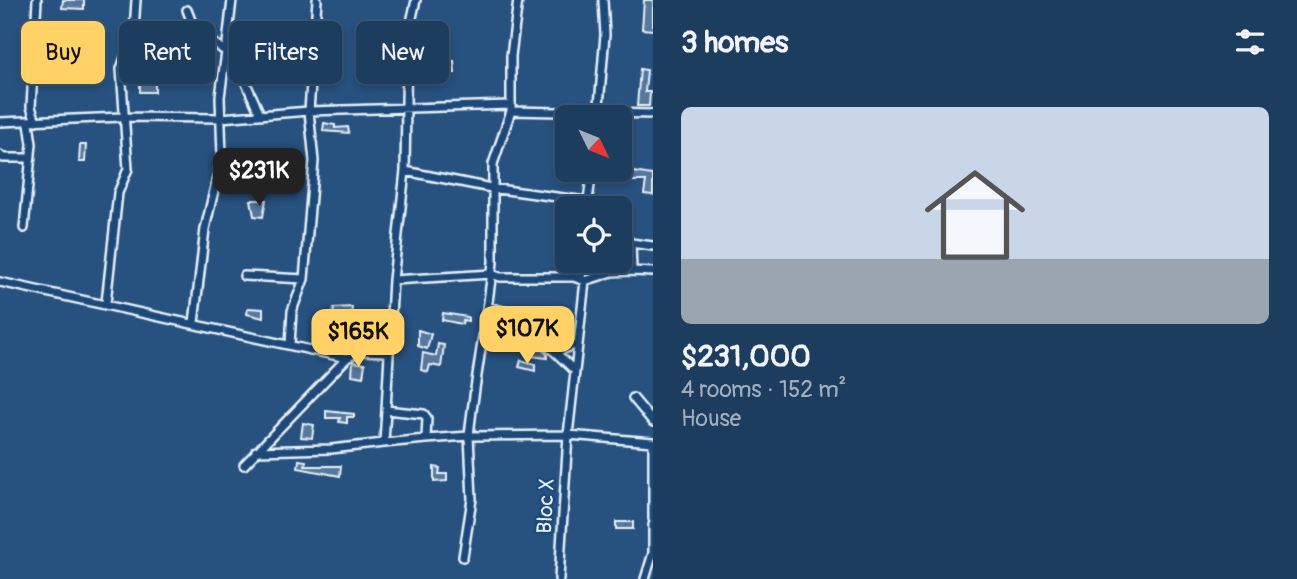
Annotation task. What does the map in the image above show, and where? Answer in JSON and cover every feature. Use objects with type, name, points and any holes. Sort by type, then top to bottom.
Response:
[{"type":"street","points":[[24,228],[33,122],[31,107],[37,0]]},
{"type":"street","points":[[106,303],[118,193],[128,169],[121,69],[134,31],[136,0]]},
{"type":"street","points":[[194,323],[205,229],[222,156],[219,97],[232,0]]},
{"type":"street","points":[[290,345],[292,311],[304,279],[314,161],[309,111],[317,0]]},
{"type":"street","points":[[384,443],[387,352],[405,171],[407,40],[416,0]]},
{"type":"street","points":[[463,557],[472,499],[469,436],[480,338],[488,307],[492,274],[495,228],[491,188],[493,163],[511,108],[511,56],[518,0]]},
{"type":"street","points":[[599,105],[605,35],[603,0]]},
{"type":"street","points":[[187,10],[194,28],[226,52],[244,79],[260,114]]},
{"type":"street","points":[[0,122],[123,117],[220,118],[309,111],[408,108],[511,108],[555,112]]},
{"type":"street","points":[[632,115],[653,114]]},
{"type":"street","points":[[0,155],[3,158],[30,158]]},
{"type":"street","points":[[405,171],[555,199]]},
{"type":"street","points":[[632,243],[653,246]]},
{"type":"street","points":[[632,271],[653,272]]},
{"type":"street","name":"Bloc X","points":[[559,579],[568,435],[583,273]]},
{"type":"street","points":[[393,280],[492,274],[500,277],[583,280],[608,273]]},
{"type":"street","points":[[244,276],[304,279]]},
{"type":"street","points":[[0,282],[106,303],[347,358]]},
{"type":"street","points":[[488,307],[512,313],[518,325],[555,352],[574,370]]},
{"type":"street","points":[[555,352],[578,344]]},
{"type":"street","points":[[244,465],[347,358],[359,351],[387,352]]},
{"type":"street","points":[[634,398],[653,422]]},
{"type":"street","points":[[386,410],[424,414],[427,418],[426,439]]},
{"type":"street","points":[[256,452],[331,449],[469,436],[568,435],[653,443],[653,519]]},
{"type":"street","points":[[645,579],[653,553],[653,526]]},
{"type":"building","points":[[63,0],[84,0],[84,9],[62,8]]},
{"type":"building","points":[[644,0],[653,0],[653,30],[642,29]]},
{"type":"building","points":[[449,61],[454,61],[455,73],[449,73]]},
{"type":"building","points":[[640,69],[647,70],[645,92],[650,92],[649,106],[637,106]]},
{"type":"building","points":[[140,84],[155,84],[155,92],[140,92]]},
{"type":"building","points":[[324,123],[335,125],[335,128],[348,127],[349,133],[323,131]]},
{"type":"building","points":[[80,145],[86,145],[85,162],[79,162]]},
{"type":"building","points":[[633,172],[653,175],[653,195],[644,194],[646,181],[632,181]]},
{"type":"building","points":[[251,200],[266,200],[263,217],[254,216]]},
{"type":"building","points":[[352,307],[350,329],[341,329],[341,335],[336,335],[336,330],[331,329],[334,308]]},
{"type":"building","points":[[248,308],[263,309],[263,318],[247,314]]},
{"type":"building","points":[[443,313],[468,317],[468,321],[463,320],[462,324],[442,320]]},
{"type":"building","points":[[418,330],[431,334],[427,349],[418,346]]},
{"type":"building","points":[[438,344],[444,345],[441,367],[430,365],[428,372],[421,370],[423,353],[436,356]]},
{"type":"building","points":[[532,349],[542,350],[547,354],[547,358],[532,356]]},
{"type":"building","points":[[521,360],[535,364],[535,371],[519,367]]},
{"type":"building","points":[[353,362],[365,364],[363,377],[352,375]]},
{"type":"building","points":[[326,411],[354,414],[354,417],[347,417],[347,423],[339,422],[340,418],[326,418]]},
{"type":"building","points":[[303,423],[314,425],[312,438],[301,437]]},
{"type":"building","points":[[299,460],[306,461],[305,466],[341,466],[340,476],[298,468]]},
{"type":"building","points":[[434,467],[440,468],[439,474],[447,474],[447,481],[434,482]]},
{"type":"building","points":[[616,522],[633,522],[633,529],[616,529]]}]
